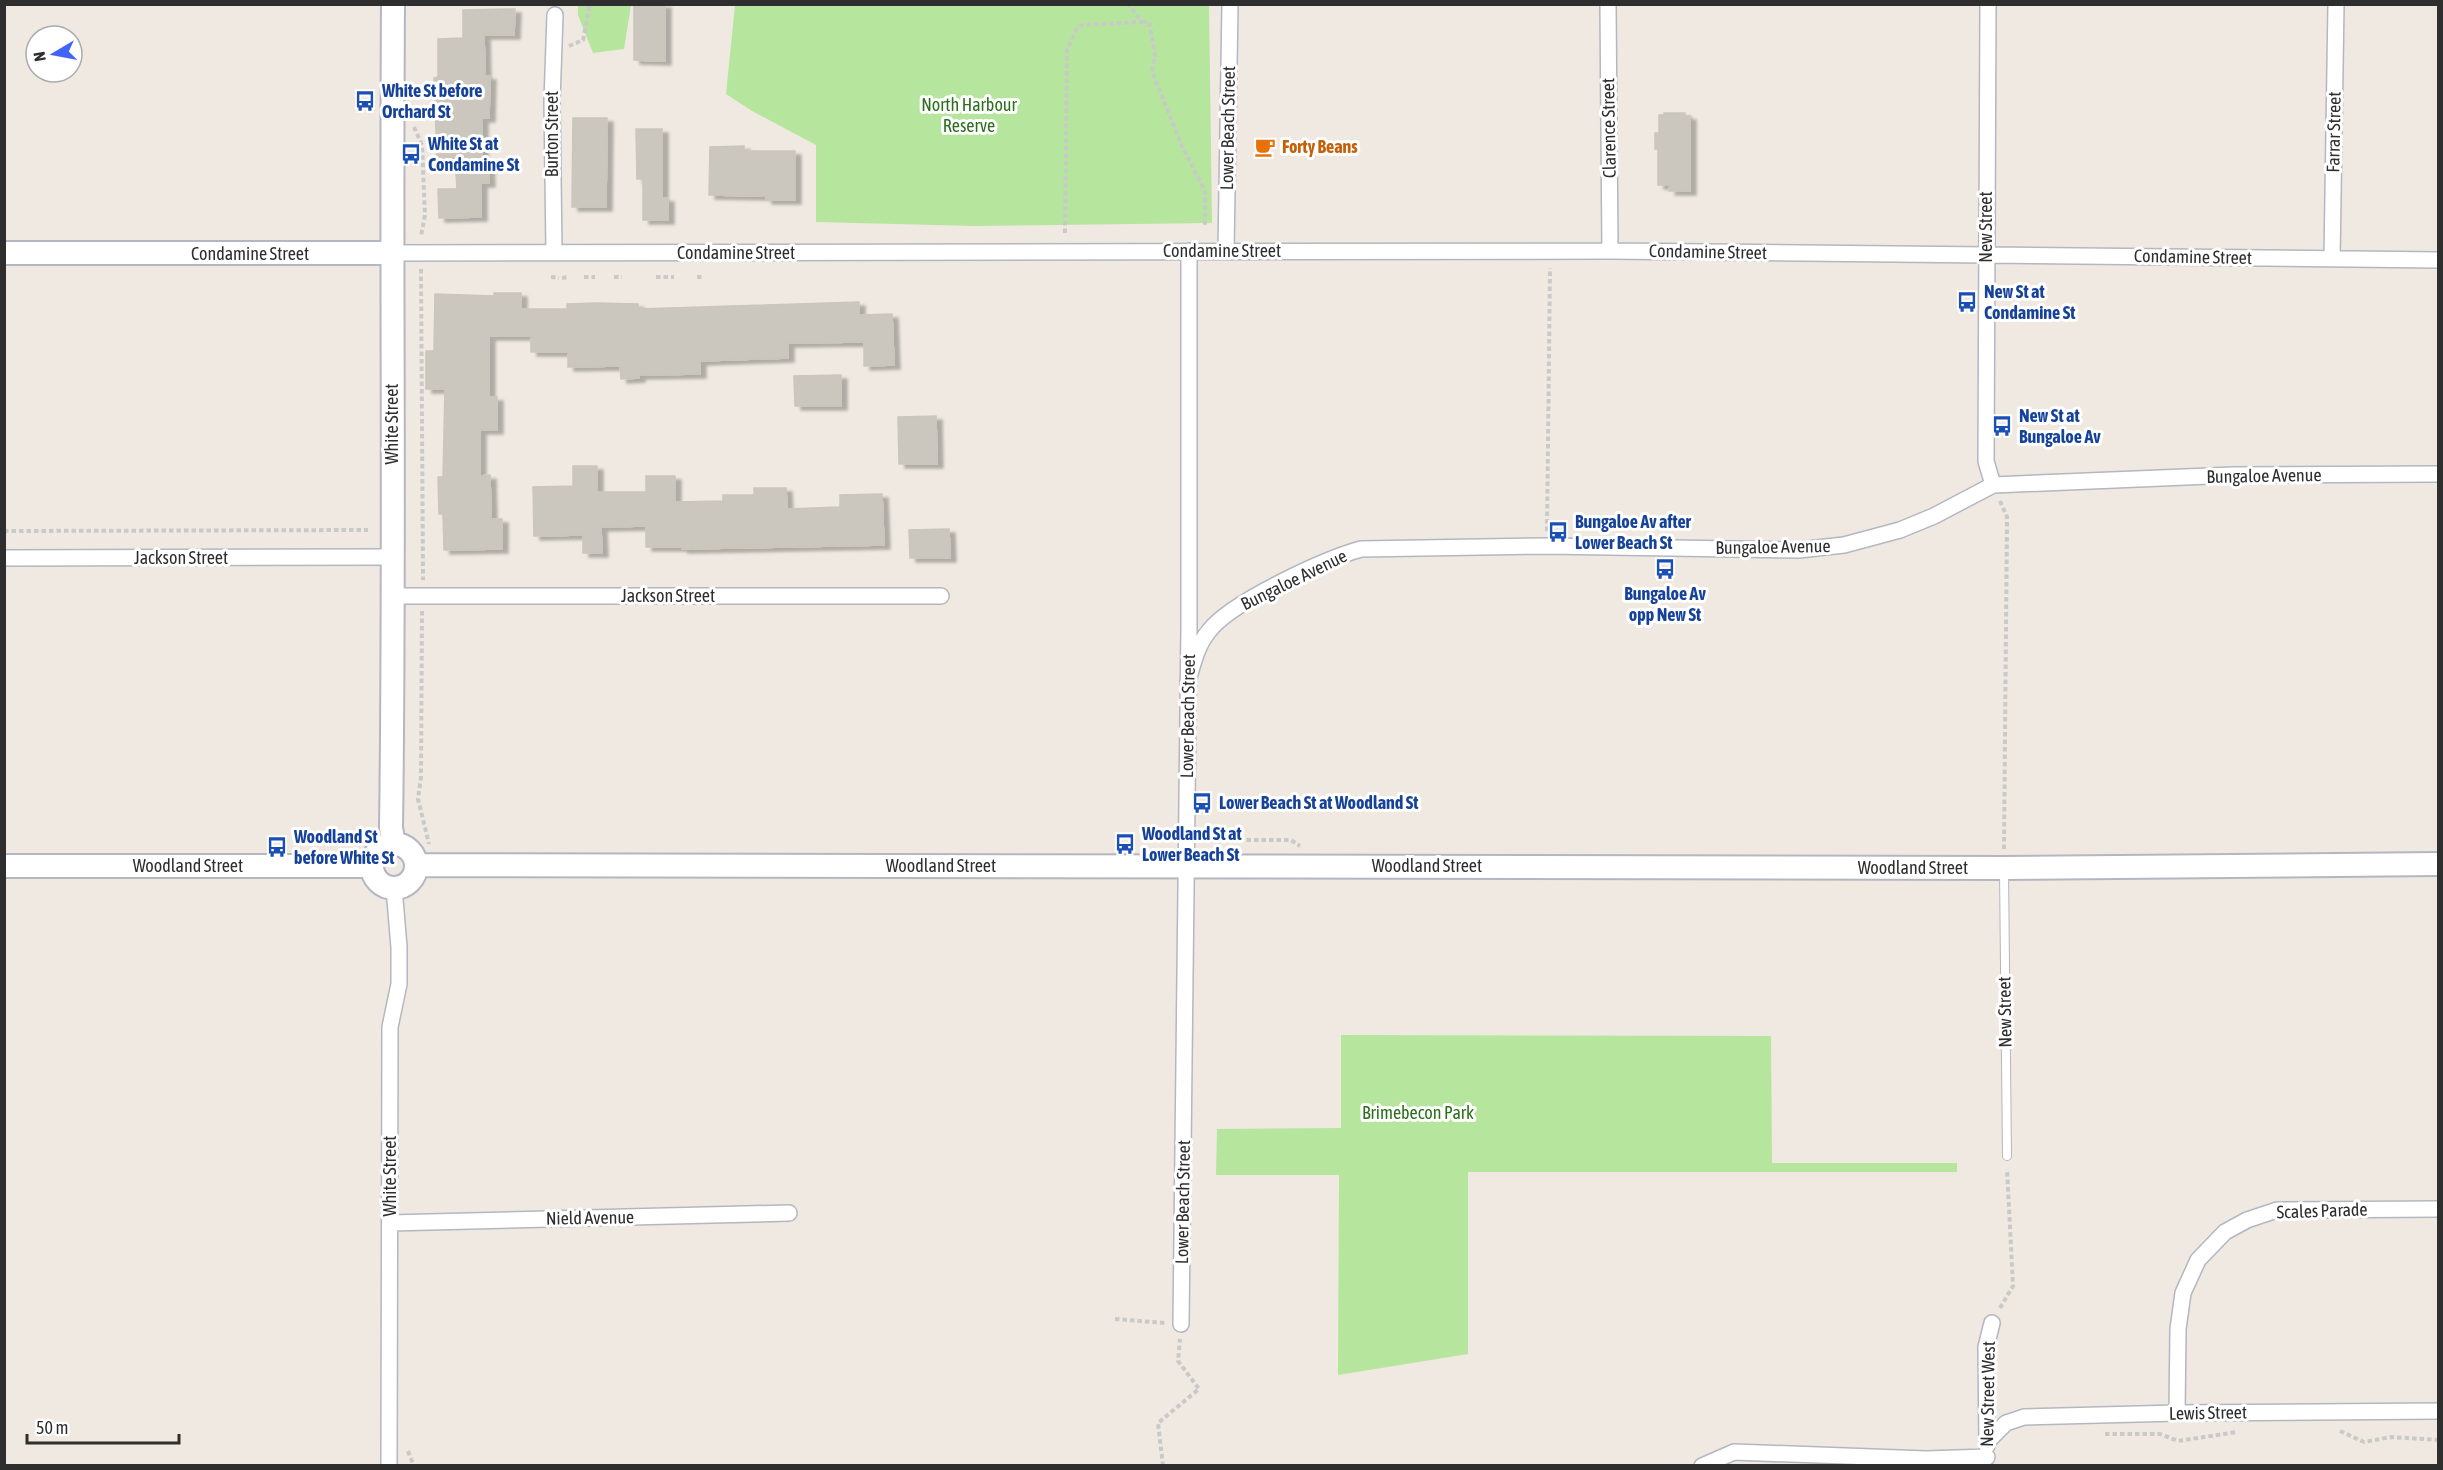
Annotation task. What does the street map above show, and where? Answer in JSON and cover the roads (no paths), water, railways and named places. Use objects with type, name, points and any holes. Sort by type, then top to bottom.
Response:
[{"type":"street","name":"White Street","points":[[393,4],[391,253],[394,596],[391,828],[394,844]]},
{"type":"street","name":"Lower Beach Street","points":[[1226,251],[1230,4]]},
{"type":"street","name":"Clarence Street","points":[[1608,4],[1610,251]]},
{"type":"street","name":"New Street","points":[[1988,4],[1986,461],[1993,485]]},
{"type":"street","name":"Farrar Street","points":[[2332,259],[2336,4]]},
{"type":"street","name":"Burton Street","points":[[554,252],[552,144],[555,15]]},
{"type":"street","name":"Lower Beach Street","points":[[1181,1324],[1187,866],[1189,251]]},
{"type":"street","name":"Condamine Street","points":[[4,253],[1610,251],[2439,260]]},
{"type":"street","name":"Bungaloe Avenue","points":[[1188,681],[1201,642],[1209,629],[1221,619],[1236,608],[1332,557],[1361,549],[1547,546],[1798,550],[1844,545],[1900,530],[1934,516],[1993,485],[2233,475],[2439,474]]},
{"type":"street","name":"Jackson Street","points":[[4,558],[393,557]]},
{"type":"street","name":"Jackson Street","points":[[394,596],[941,596]]},
{"type":"street","points":[[394,844],[401,845],[411,853],[423,858],[406,884],[394,888],[381,884],[376,879],[372,866],[378,850],[394,844]]},
{"type":"street","name":"Woodland Street","points":[[423,858],[1187,866],[2004,868],[2439,864]]},
{"type":"street","name":"Woodland Street","points":[[4,866],[372,866]]},
{"type":"street","name":"White Street","points":[[389,1466],[390,1027],[399,984],[399,947],[394,888]]},
{"type":"street","name":"Scales Parade","points":[[2177,1413],[2178,1329],[2183,1293],[2198,1260],[2225,1232],[2247,1220],[2277,1210],[2439,1209]]},
{"type":"street","name":"Nield Avenue","points":[[390,1223],[789,1213]]},
{"type":"street","name":"New Street West","points":[[1987,1455],[1986,1347],[1992,1323]]},
{"type":"street","name":"Lewis Street","points":[[1987,1455],[2006,1423],[2024,1417],[2439,1411]]},
{"type":"street","points":[[1702,1466],[1734,1452],[1925,1462],[1987,1455]]},
{"type":"lane","name":"New Street","points":[[2004,868],[2007,1156]]},
{"type":"place","name":"White St before Orchard St","points":[[365,101]]},
{"type":"place","name":"Forty Beans","points":[[1265,147]]},
{"type":"place","name":"White St at Condamine St","points":[[411,154]]},
{"type":"place","name":"New St at Condamine St","points":[[1967,302]]},
{"type":"place","name":"New St at Bungaloe Av","points":[[2002,426]]},
{"type":"place","name":"Bungaloe Av after Lower Beach St","points":[[1558,532]]},
{"type":"place","name":"Bungaloe Av opp New St","points":[[1665,569]]},
{"type":"place","name":"Lower Beach St at Woodland St","points":[[1202,803]]},
{"type":"place","name":"Woodland St at Lower Beach St","points":[[1125,844]]},
{"type":"place","name":"Woodland St before White St","points":[[277,847]]},
{"type":"park label","name":"North Harbour Reserve","points":[[969,115]]},
{"type":"park label","name":"Brimebecon Park","points":[[1418,1113]]}]
